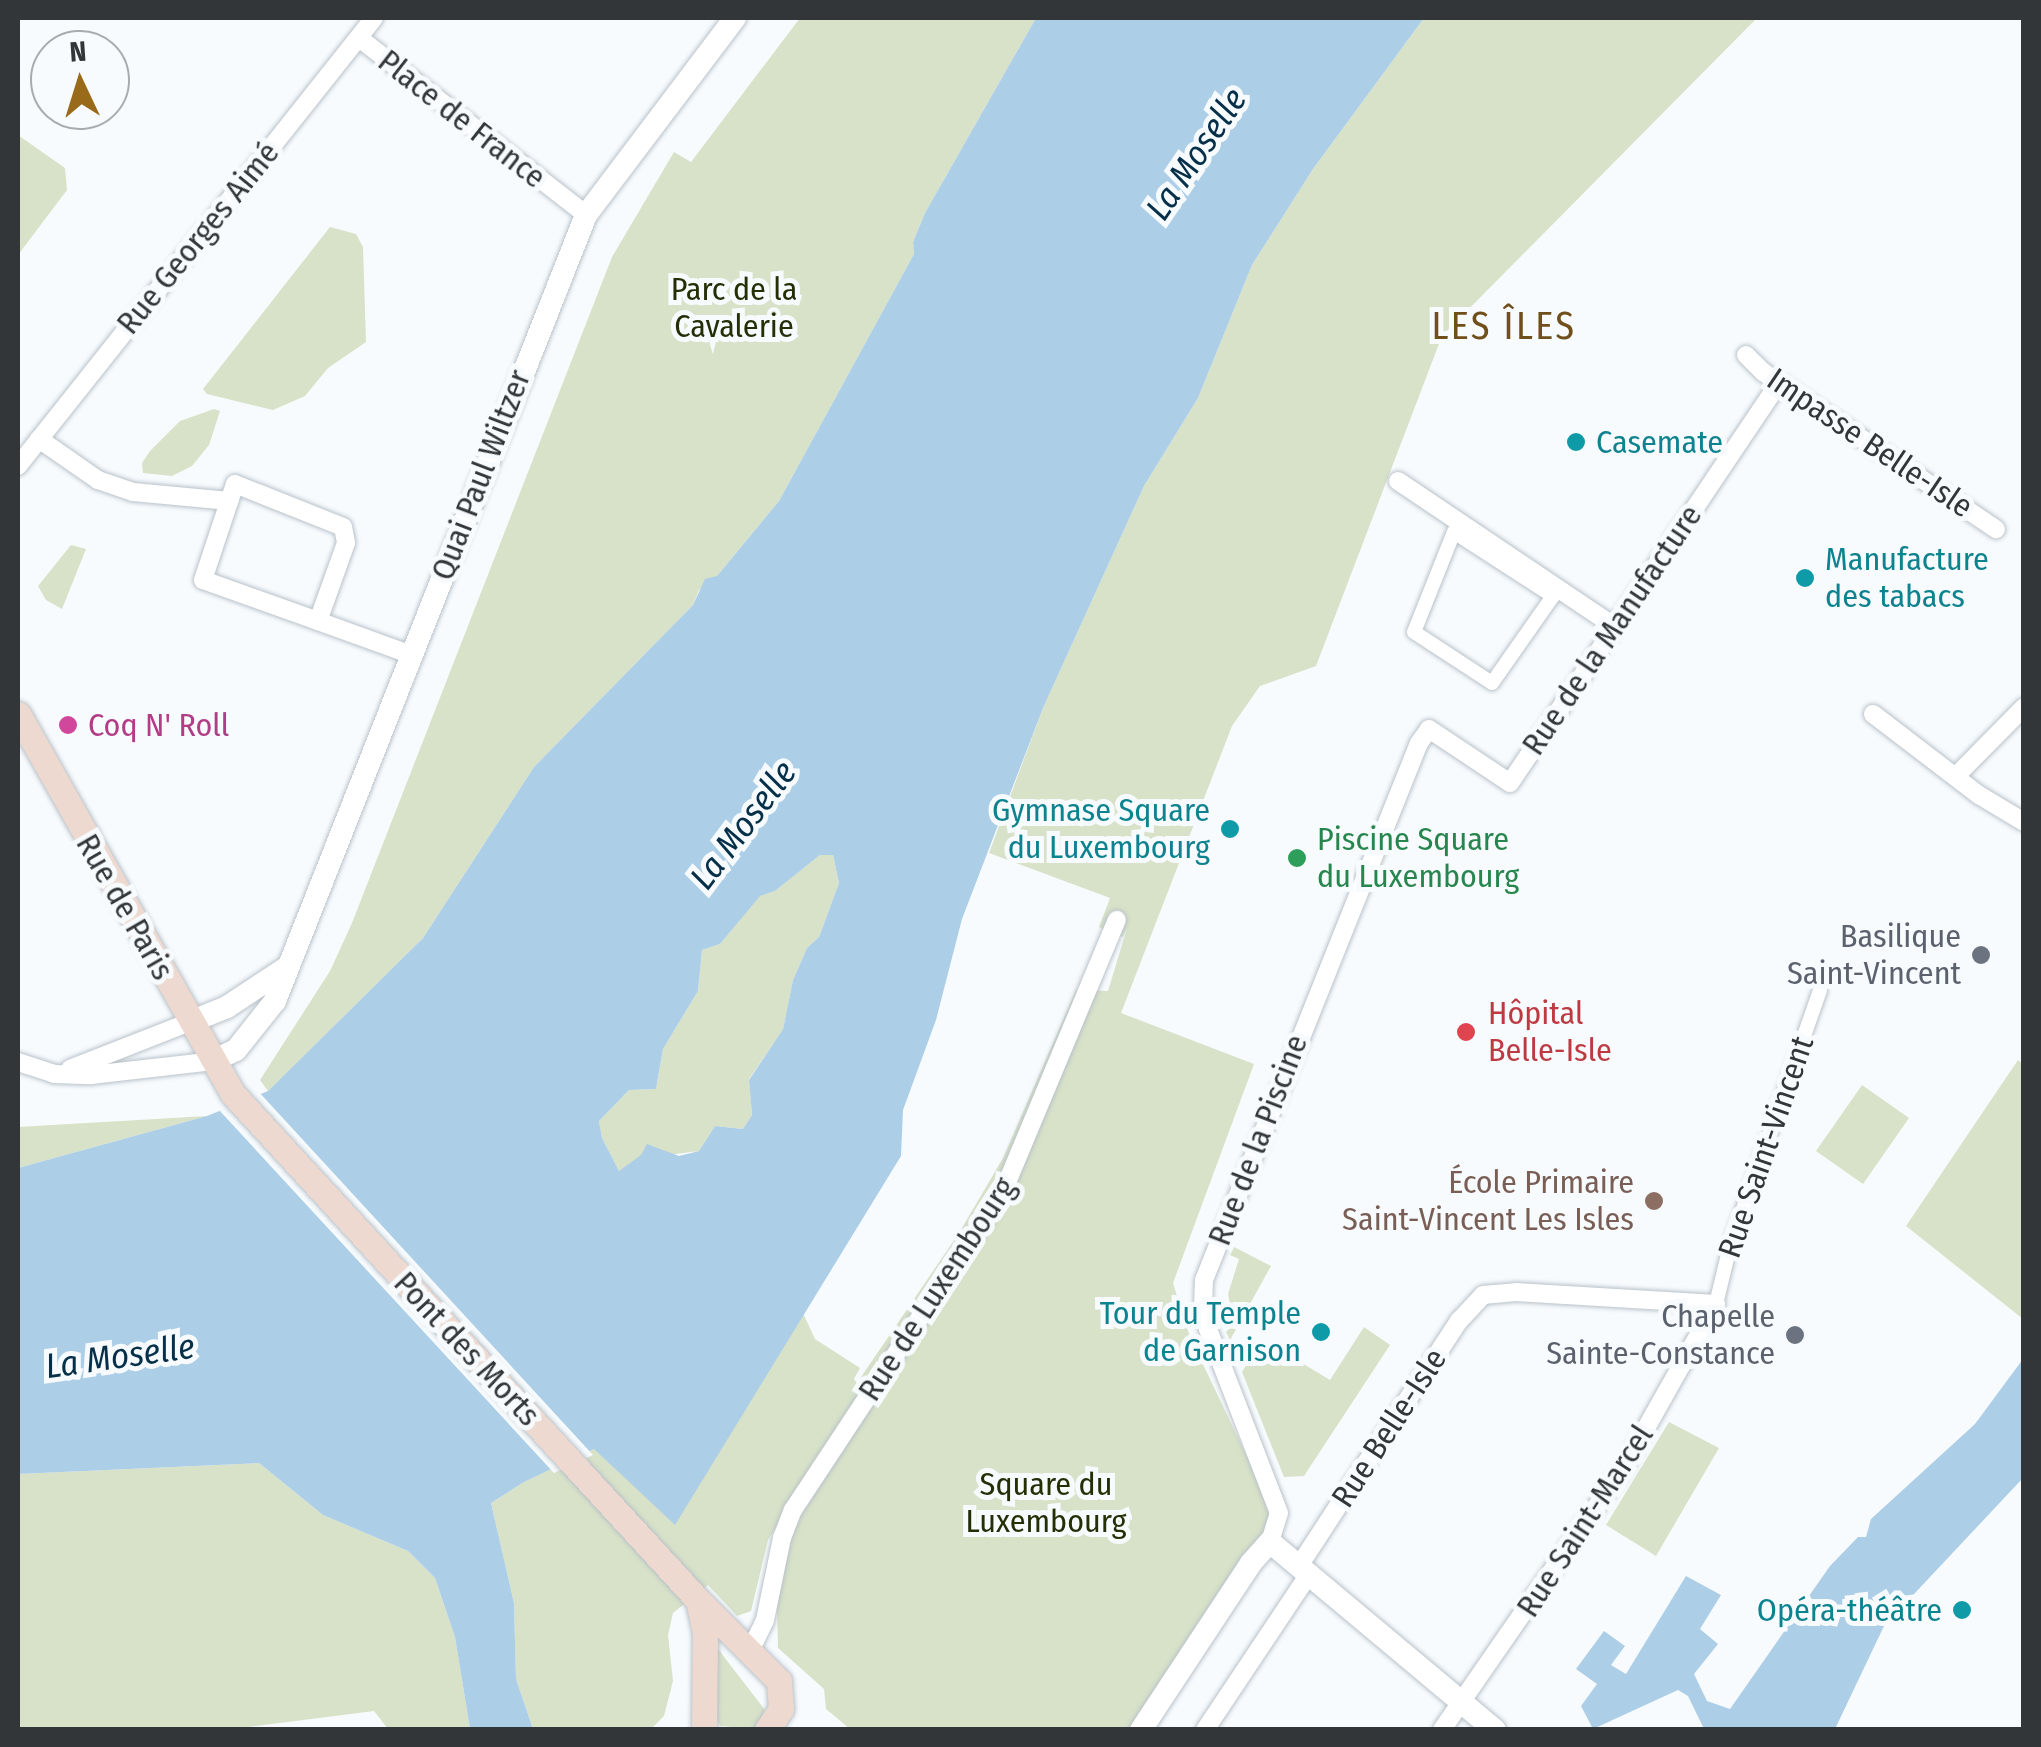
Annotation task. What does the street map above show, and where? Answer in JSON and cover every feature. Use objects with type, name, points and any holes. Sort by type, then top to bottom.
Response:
[{"type":"main road","name":"Rue de Paris","points":[[18,714],[236,1098]]},
{"type":"main road","name":"Pont des Morts","points":[[236,1098],[698,1600],[779,1681],[783,1694],[781,1709],[768,1730]]},
{"type":"main road","points":[[698,1600],[705,1632],[704,1730]]},
{"type":"street","name":"Place de France","points":[[374,18],[359,38],[586,215]]},
{"type":"street","name":"Quai Paul Wiltzer","points":[[213,1061],[236,1050],[275,1001],[586,215],[734,18]]},
{"type":"street","name":"Rue Georges Aimé","points":[[18,466],[359,38]]},
{"type":"street","name":"Impasse Belle-Isle","points":[[1746,355],[1779,383],[1996,529]]},
{"type":"street","name":"Rue de la Manufacture","points":[[1418,743],[1429,729],[1510,783],[1779,383]]},
{"type":"street","points":[[39,440],[98,480],[122,488],[230,501]]},
{"type":"street","points":[[1398,481],[1614,627]]},
{"type":"street","points":[[318,621],[346,543],[343,526],[236,484],[204,580],[412,655]]},
{"type":"street","points":[[1454,532],[1553,596],[1492,683],[1414,632],[1454,532]]},
{"type":"street","points":[[1958,775],[2024,707]]},
{"type":"street","points":[[1872,714],[1958,775],[1979,795],[2024,822]]},
{"type":"street","name":"Rue de la Piscine","points":[[1270,1542],[1280,1513],[1208,1328],[1203,1308],[1204,1280],[1418,743]]},
{"type":"street","name":"Rue de Luxembourg","points":[[750,1651],[765,1620],[782,1538],[793,1510],[1004,1192],[1117,920]]},
{"type":"street","points":[[54,1074],[102,1060],[239,1000],[288,966]]},
{"type":"street","name":"Rue Saint-Vincent","points":[[1716,1304],[1730,1246],[1820,990]]},
{"type":"street","points":[[18,1062],[54,1074],[91,1075],[213,1061]]},
{"type":"street","name":"Rue Belle-Isle","points":[[1205,1730],[1459,1321],[1484,1294],[1516,1292],[1716,1304]]},
{"type":"street","name":"Rue Saint-Marcel","points":[[1442,1730],[1626,1464],[1716,1304]]},
{"type":"street","points":[[1141,1730],[1270,1542],[1495,1730]]},
{"type":"green space","name":"Parc de la Cavalerie","points":[[800,18],[1036,18],[925,213],[913,242],[914,254],[779,501],[717,576],[699,590],[693,605],[534,767],[423,938],[268,1091],[260,1080],[330,971],[352,923],[612,257],[674,152],[691,162]]},
{"type":"green space","name":"Square du Luxembourg","points":[[1424,18],[1757,18],[1442,336],[1316,666],[1260,686],[1232,726],[1121,1013],[1254,1064],[1173,1283],[1190,1337],[1260,1484],[1272,1516],[1267,1528],[1135,1729],[850,1729],[826,1709],[824,1689],[778,1648],[777,1609],[765,1620],[782,1538],[871,1390],[861,1377],[959,1233],[1003,1158],[1076,990],[1108,991],[1127,928],[1123,937],[1099,927],[1110,898],[989,853],[1043,708],[1144,486],[1198,398],[1252,265],[1313,169]]},
{"type":"green space","points":[[18,135],[65,168],[67,190],[18,255]]},
{"type":"green space","points":[[330,227],[356,234],[363,247],[366,342],[328,368],[305,396],[273,410],[207,394],[203,389]]},
{"type":"green space","points":[[214,409],[220,411],[209,445],[192,466],[172,476],[143,473],[142,463],[150,451],[180,421]]},
{"type":"green space","points":[[71,545],[86,549],[62,609],[46,600],[38,586]]},
{"type":"green space","points":[[820,855],[833,855],[839,883],[819,937],[807,948],[793,980],[783,1029],[749,1079],[752,1115],[743,1129],[715,1126],[699,1151],[668,1155],[658,1149],[619,1171],[602,1138],[599,1121],[629,1090],[656,1089],[663,1049],[698,991],[702,950],[720,944],[759,896],[775,891]]},
{"type":"green space","points":[[2018,1060],[2024,1065],[2023,1319],[1906,1226]]},
{"type":"green space","points":[[1862,1085],[1909,1118],[1863,1184],[1816,1151]]},
{"type":"green space","points":[[207,1116],[18,1168],[18,1127]]},
{"type":"green space","points":[[1234,1247],[1271,1266],[1230,1340],[1226,1332],[1234,1324],[1228,1294],[1239,1259],[1230,1255]]},
{"type":"green space","points":[[802,1311],[815,1339],[860,1368],[854,1379],[863,1391],[768,1540],[751,1611],[737,1616],[708,1585],[673,1613],[668,1635],[673,1681],[664,1716],[651,1729],[533,1729],[516,1679],[514,1603],[491,1503],[524,1482],[769,1366]]},
{"type":"green space","points":[[1364,1327],[1390,1345],[1304,1476],[1284,1477],[1242,1372],[1262,1339],[1330,1380]]},
{"type":"green space","points":[[1669,1422],[1719,1448],[1656,1556],[1606,1525]]},
{"type":"green space","points":[[259,1463],[323,1515],[408,1551],[435,1578],[455,1637],[470,1729],[388,1729],[374,1711],[225,1730],[18,1729],[18,1474]]},
{"type":"green space","points":[[718,1649],[765,1710],[755,1729],[720,1726],[715,1714]]},
{"type":"water","name":"La Moselle","points":[[1036,18],[1424,18],[1313,169],[1252,265],[1198,398],[1144,486],[1043,708],[962,919],[936,1020],[903,1110],[901,1156],[675,1525],[594,1449],[524,1482],[491,1503],[514,1603],[516,1679],[533,1729],[470,1729],[455,1637],[435,1578],[408,1551],[323,1515],[259,1463],[18,1474],[18,1168],[207,1116],[268,1091],[423,938],[534,767],[693,605],[705,579],[717,576],[779,501],[914,254],[913,242],[925,213]],"holes":[[[820,855],[833,855],[839,883],[819,937],[807,948],[793,980],[783,1029],[749,1080],[752,1115],[743,1129],[715,1126],[699,1151],[679,1156],[647,1144],[641,1155],[619,1171],[602,1138],[599,1121],[629,1090],[656,1089],[663,1049],[698,991],[702,950],[720,944],[760,896],[775,891]]]},
{"type":"water","points":[[2023,1359],[2023,1478],[1884,1626],[1835,1729],[1704,1729],[1688,1696],[1678,1690],[1593,1729],[1581,1706],[1597,1684],[1576,1669],[1604,1631],[1625,1646],[1611,1665],[1626,1674],[1686,1576],[1721,1595],[1700,1629],[1718,1644],[1694,1674],[1707,1701],[1730,1709],[1830,1566],[1858,1537],[1866,1537],[1871,1519],[1975,1424]]},
{"type":"pier","points":[[257,1090],[593,1455],[554,1473],[219,1110]]},
{"type":"place","name":"Casemate","points":[[1576,442]]},
{"type":"place","name":"Manufacture des tabacs","points":[[1805,578]]},
{"type":"place","name":"Coq N' Roll","points":[[68,725]]},
{"type":"place","name":"Gymnase Square du Luxembourg","points":[[1230,829]]},
{"type":"place","name":"Piscine Square du Luxembourg","points":[[1297,858]]},
{"type":"place","name":"Basilique Saint-Vincent","points":[[1981,955]]},
{"type":"place","name":"Hôpital Belle-Isle","points":[[1466,1032]]},
{"type":"place","name":"École Primaire Saint-Vincent Les Isles","points":[[1654,1201]]},
{"type":"place","name":"Tour du Temple de Garnison","points":[[1321,1332]]},
{"type":"place","name":"Chapelle Sainte-Constance","points":[[1795,1335]]},
{"type":"place","name":"Opéra-théâtre","points":[[1962,1610]]},
{"type":"district","name":"LES ÎLES","points":[[1504,327]]}]
